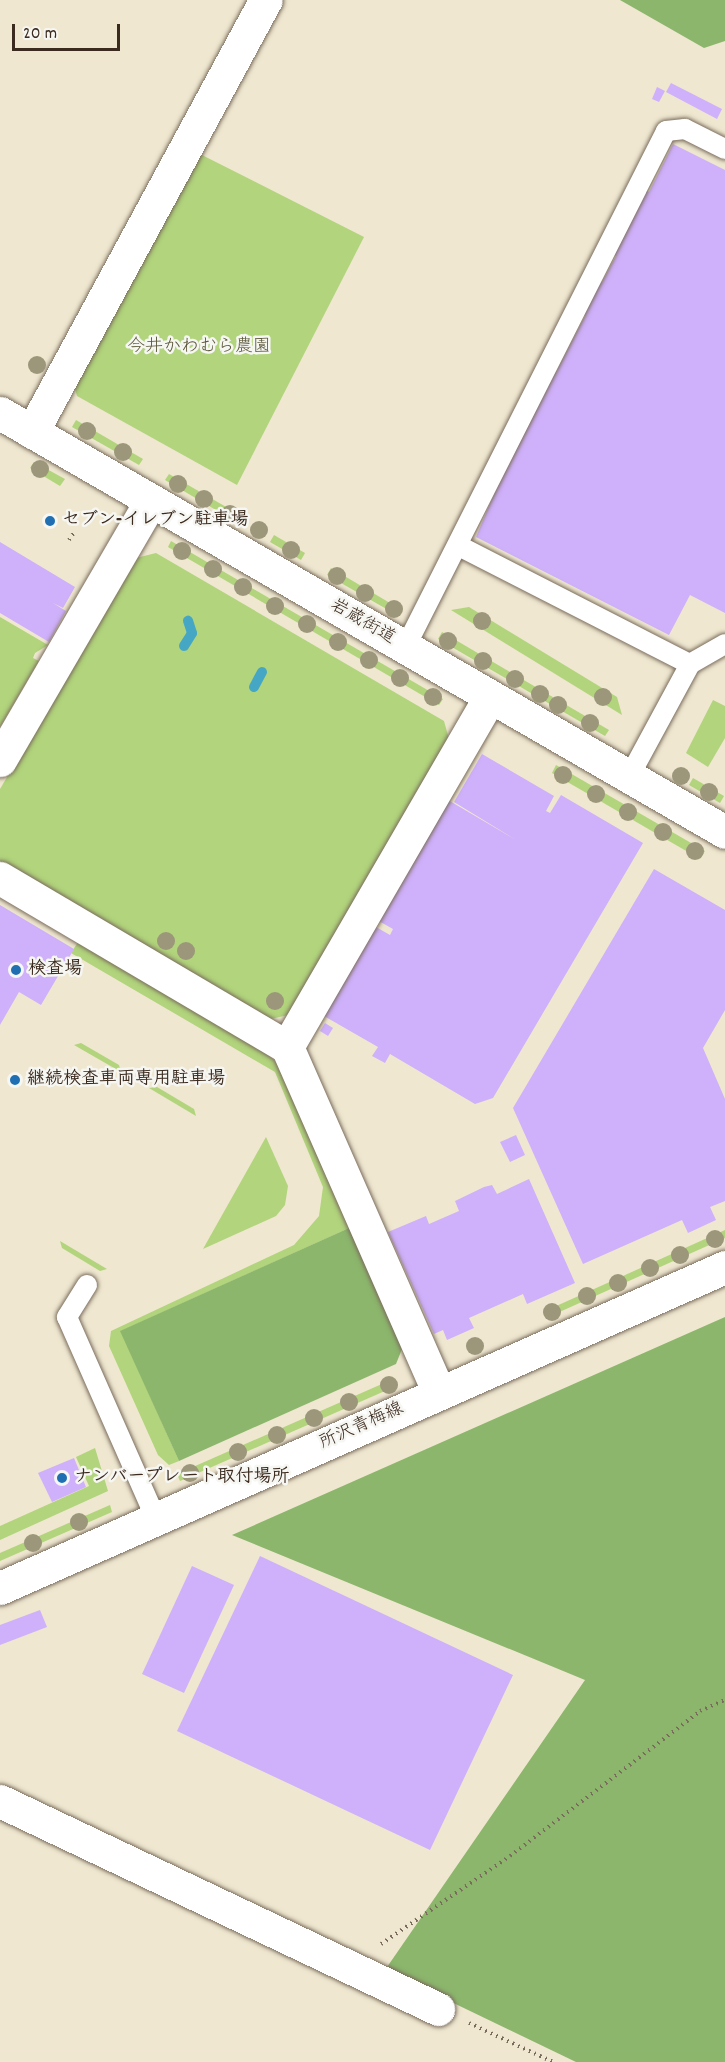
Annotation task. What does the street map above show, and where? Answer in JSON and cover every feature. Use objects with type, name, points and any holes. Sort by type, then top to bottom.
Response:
[{"type":"street","points":[[32,432],[266,0]]},
{"type":"street","name":"岩蔵街道","points":[[0,413],[489,698],[725,832]]},
{"type":"street","points":[[0,760],[151,501]]},
{"type":"street","points":[[287,1047],[489,698]]},
{"type":"street","points":[[0,878],[287,1047],[439,1393]]},
{"type":"street","name":"所沢青梅線","points":[[0,1588],[725,1267]]},
{"type":"street","points":[[0,1801],[346,1968],[438,2009]]},
{"type":"lane","points":[[405,648],[461,547],[462,528],[666,131],[685,129],[725,149]]},
{"type":"lane","points":[[461,547],[690,664]]},
{"type":"lane","points":[[629,777],[690,664],[725,644]]},
{"type":"lane","points":[[87,1285],[67,1317],[156,1519]]},
{"type":"path","points":[[69,540],[75,531]]},
{"type":"path","points":[[346,1968],[510,1856],[700,1711],[725,1700]]},
{"type":"path","points":[[438,2009],[553,2062]]},
{"type":"green space","points":[[620,0],[725,0],[725,41],[704,48]]},
{"type":"green space","name":"今井かわむら農園","points":[[196,152],[364,237],[237,485],[77,396],[73,381]]},
{"type":"green space","points":[[76,420],[143,459],[139,465],[72,427]]},
{"type":"green space","points":[[34,462],[65,479],[60,486],[30,468]]},
{"type":"green space","points":[[169,474],[247,519],[243,526],[165,480]]},
{"type":"green space","points":[[274,535],[305,553],[301,560],[270,542]]},
{"type":"green space","points":[[171,541],[443,699],[439,705],[168,547]]},
{"type":"green space","points":[[156,553],[444,721],[449,739],[288,1015],[271,1019],[0,861],[0,789],[136,558]]},
{"type":"green space","points":[[331,568],[400,609],[397,615],[327,575]]},
{"type":"green space","points":[[469,607],[617,697],[622,715],[451,610]]},
{"type":"green space","points":[[0,617],[48,645],[35,653],[33,658],[39,661],[0,727]]},
{"type":"green space","points":[[442,632],[609,730],[605,736],[438,639]]},
{"type":"green space","points":[[713,700],[725,706],[725,738],[708,767],[686,753]]},
{"type":"green space","points":[[556,765],[705,851],[700,859],[552,773]]},
{"type":"green space","points":[[693,778],[724,796],[720,803],[689,785]]},
{"type":"green space","points":[[78,942],[264,1051],[277,1063],[349,1228],[121,1331],[179,1461],[169,1465],[158,1455],[109,1346],[111,1331],[294,1245],[319,1216],[323,1187],[275,1072],[71,953]]},
{"type":"green space","points":[[81,1043],[119,1065],[121,1072],[74,1045]]},
{"type":"green space","points":[[157,1087],[194,1109],[196,1116],[149,1088]]},
{"type":"green space","points":[[266,1137],[288,1186],[285,1205],[276,1216],[203,1249]]},
{"type":"green space","points":[[349,1228],[402,1349],[396,1364],[179,1461],[120,1331]]},
{"type":"green space","points":[[725,1230],[725,1238],[546,1318],[543,1312]]},
{"type":"green space","points":[[60,1241],[107,1269],[100,1271],[62,1248]]},
{"type":"green space","points":[[725,1317],[725,2062],[576,2062],[385,1970],[585,1680],[232,1535]]},
{"type":"green space","points":[[391,1380],[394,1387],[180,1481],[177,1474]]},
{"type":"green space","points":[[95,1448],[108,1491],[0,1540],[0,1526],[89,1486],[76,1457]]},
{"type":"green space","points":[[110,1505],[112,1512],[0,1561],[0,1553]]},
{"type":"building","points":[[671,83],[722,109],[717,119],[666,92]]},
{"type":"building","points":[[657,87],[665,91],[659,102],[652,99]]},
{"type":"building","points":[[673,144],[725,170],[725,613],[690,595],[669,635],[476,537],[547,367],[556,372],[585,316],[576,311],[593,278],[602,282],[616,256],[607,251],[640,187],[649,192]]},
{"type":"building","points":[[0,542],[75,587],[63,608],[53,603],[66,611],[49,642],[0,613]]},
{"type":"building","points":[[482,754],[554,796],[546,811],[550,813],[561,795],[643,843],[493,1098],[475,1104],[390,1054],[385,1063],[372,1056],[378,1047],[324,1016],[376,927],[390,935],[393,929],[377,920],[448,800],[516,840],[454,802]]},
{"type":"building","points":[[654,869],[725,910],[725,1010],[703,1048],[725,1099],[725,1201],[710,1207],[716,1220],[688,1233],[682,1220],[583,1264],[513,1108]]},
{"type":"building","name":"検査場","points":[[0,905],[74,949],[41,1005],[19,992],[0,1025]]},
{"type":"building","points":[[325,1023],[333,1028],[328,1036],[320,1031]]},
{"type":"building","points":[[516,1135],[525,1155],[510,1162],[500,1142]]},
{"type":"building","points":[[529,1179],[575,1283],[527,1304],[523,1294],[469,1318],[474,1328],[447,1340],[443,1330],[434,1334],[388,1232],[426,1216],[429,1224],[459,1211],[455,1201],[484,1187],[492,1185],[497,1194]]},
{"type":"building","name":"ナンバープレート取付場所","points":[[74,1458],[86,1487],[52,1502],[38,1473]]},
{"type":"building","points":[[260,1556],[513,1675],[430,1850],[177,1731]]},
{"type":"building","points":[[192,1566],[234,1585],[184,1693],[142,1674]]},
{"type":"building","points":[[40,1610],[47,1627],[0,1645],[0,1625]]},
{"type":"waterway","points":[[184,646],[192,633],[188,621]]},
{"type":"waterway","points":[[254,687],[262,672]]},
{"type":"place","name":"セブン-イレブン駐車場","points":[[50,521]]},
{"type":"place","name":"検査場","points":[[16,970]]},
{"type":"place","name":"継続検査車両専用駐車場","points":[[15,1080]]},
{"type":"place","name":"ナンバープレート取付場所","points":[[62,1478]]}]
